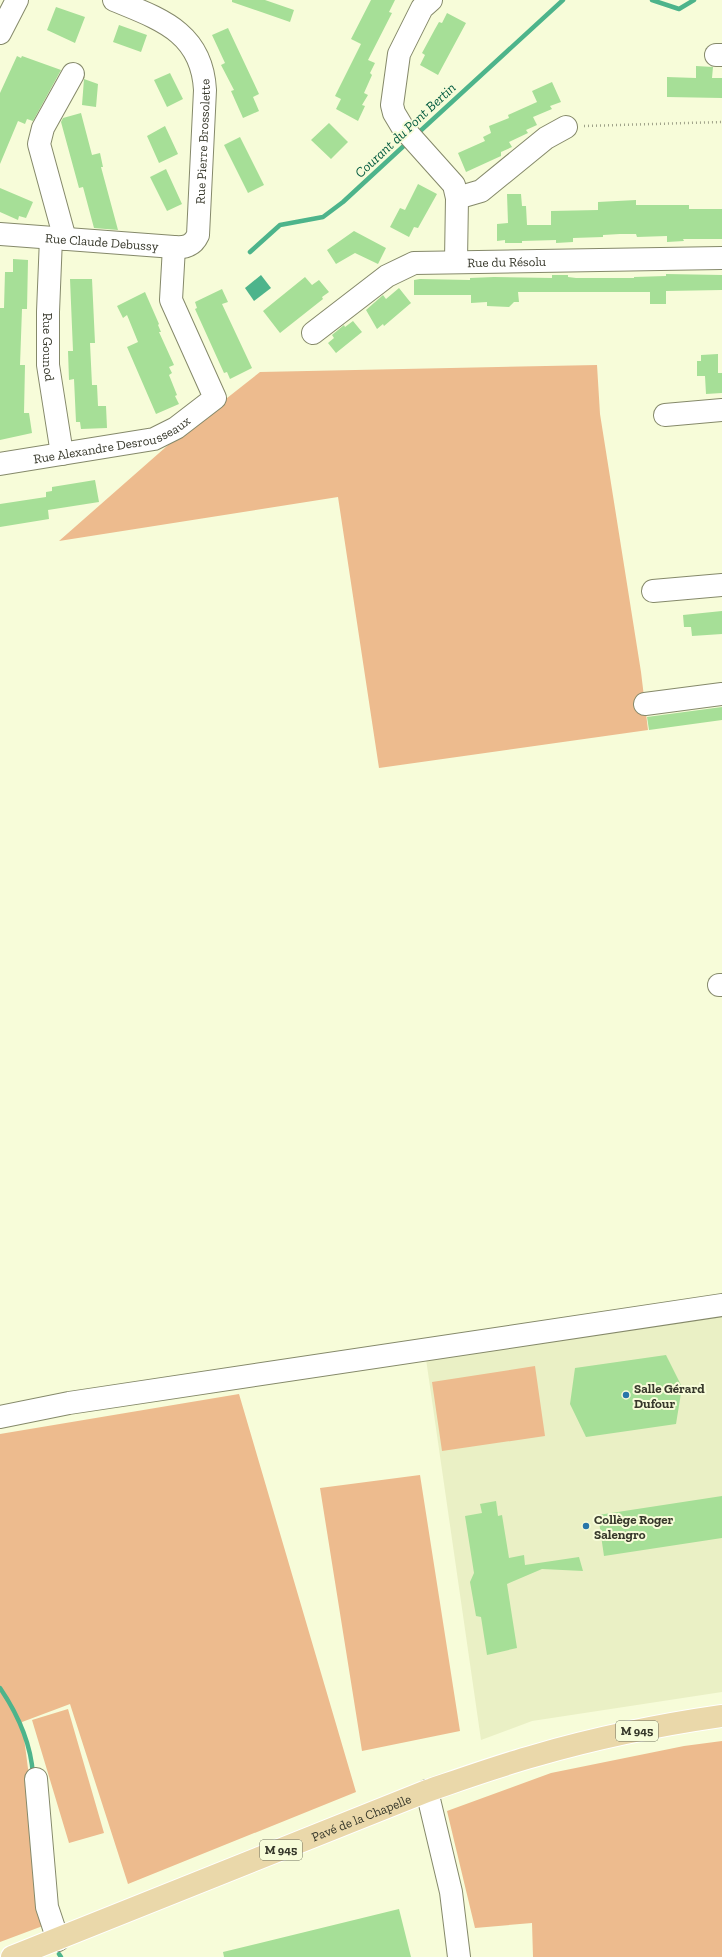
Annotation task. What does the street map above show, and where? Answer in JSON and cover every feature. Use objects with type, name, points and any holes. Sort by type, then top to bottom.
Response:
[{"type":"main road","name":"Pavé de la Chapelle","points":[[12,1957],[58,1940],[427,1791],[491,1769],[572,1746],[636,1731],[722,1716]]},
{"type":"street","points":[[0,33],[17,0]]},
{"type":"street","name":"Rue Pierre Brossolette","points":[[114,0],[168,23],[183,36],[199,62],[205,90],[198,235]]},
{"type":"street","points":[[431,0],[422,8],[403,44],[398,58],[392,105],[394,113],[403,128],[454,185],[457,198],[456,261]]},
{"type":"street","name":"Rue Gounod","points":[[62,454],[48,366],[48,312],[58,239],[39,144],[43,128],[73,74]]},
{"type":"street","points":[[457,198],[481,191],[546,138],[566,127]]},
{"type":"street","name":"Rue Claude Debussy","points":[[0,234],[174,247],[187,247],[192,244],[198,235]]},
{"type":"street","name":"Rue Alexandre Desrousseaux","points":[[0,464],[162,436],[176,428],[215,398],[171,300],[174,247]]},
{"type":"street","name":"Rue du Résolu","points":[[313,333],[396,270],[414,263],[456,261],[722,258]]},
{"type":"street","points":[[665,415],[722,410]]},
{"type":"street","points":[[653,591],[722,585]]},
{"type":"street","points":[[645,704],[722,694]]},
{"type":"street","points":[[0,1418],[69,1403],[722,1305]]},
{"type":"street","points":[[36,1779],[47,1907],[58,1940]]},
{"type":"street","points":[[427,1791],[451,1892],[459,1957]]},
{"type":"path","points":[[566,127],[722,122]]},
{"type":"shaded area","points":[[261,275],[271,288],[254,301],[245,288]]},
{"type":"shaded area","points":[[597,365],[600,414],[641,672],[648,730],[379,768],[338,497],[59,541],[175,439],[260,372]]},
{"type":"shaded area","name":"Collège Roger Salengro","points":[[722,1317],[722,1692],[532,1721],[481,1740],[426,1359]]},
{"type":"shaded area","points":[[535,1366],[545,1436],[442,1451],[432,1382]]},
{"type":"shaded area","points":[[239,1394],[356,1792],[128,1884],[70,1704],[22,1722],[48,1924],[0,1942],[0,1434]]},
{"type":"shaded area","points":[[420,1475],[460,1731],[362,1751],[320,1488]]},
{"type":"shaded area","points":[[68,1709],[104,1833],[69,1843],[32,1720]]},
{"type":"shaded area","points":[[722,1741],[722,1957],[533,1957],[532,1923],[475,1928],[447,1811],[551,1773],[684,1746]]},
{"type":"building","points":[[232,0],[265,0],[294,10],[290,22],[232,2]]},
{"type":"building","points":[[371,0],[395,0],[389,12],[392,13],[368,60],[375,63],[370,73],[372,75],[364,93],[368,95],[362,105],[365,106],[358,121],[336,109],[341,99],[335,96],[361,44],[351,39]]},
{"type":"building","points":[[56,7],[85,17],[75,43],[47,30]]},
{"type":"building","points":[[447,13],[466,23],[438,75],[420,65],[425,55],[422,53],[439,22],[442,23]]},
{"type":"building","points":[[119,25],[147,35],[141,52],[113,42]]},
{"type":"building","points":[[228,28],[259,94],[253,97],[259,111],[243,118],[231,91],[234,90],[221,65],[225,63],[212,35]]},
{"type":"building","points":[[17,56],[21,58],[22,56],[61,70],[33,121],[27,119],[25,124],[18,121],[0,164],[0,93]]},
{"type":"building","points":[[696,66],[713,67],[712,78],[722,78],[722,98],[667,97],[667,77],[696,78]]},
{"type":"building","points":[[170,73],[183,99],[167,107],[154,80]]},
{"type":"building","points":[[84,79],[98,84],[96,107],[82,105]]},
{"type":"building","points":[[552,82],[561,102],[550,106],[552,109],[533,117],[537,125],[526,130],[528,133],[509,142],[512,147],[501,152],[501,156],[466,172],[458,153],[485,141],[483,137],[491,133],[489,126],[509,118],[508,115],[537,102],[532,91]]},
{"type":"building","points":[[81,113],[92,155],[100,153],[103,167],[101,167],[118,230],[94,228],[83,187],[79,188],[61,122],[63,118]]},
{"type":"building","points":[[329,123],[348,142],[331,159],[311,140]]},
{"type":"building","points":[[165,126],[178,154],[159,163],[147,136]]},
{"type":"building","points":[[240,137],[264,185],[248,193],[224,145]]},
{"type":"building","points":[[166,169],[182,204],[167,211],[150,177]]},
{"type":"building","points":[[418,184],[437,194],[418,228],[414,227],[409,237],[390,227],[400,208],[405,210]]},
{"type":"building","points":[[0,188],[33,202],[26,218],[19,216],[18,220],[0,212]]},
{"type":"building","points":[[507,194],[521,194],[522,206],[526,206],[527,225],[551,225],[551,211],[598,210],[598,202],[636,200],[636,205],[689,205],[689,209],[722,209],[722,239],[683,239],[684,241],[667,242],[667,236],[637,237],[636,234],[620,234],[603,235],[603,237],[573,238],[573,242],[556,243],[556,240],[505,243],[505,240],[497,241],[497,224],[508,223]]},
{"type":"building","points":[[354,231],[386,248],[378,264],[355,253],[336,264],[327,250]]},
{"type":"building","points":[[13,259],[28,260],[27,309],[22,309],[20,365],[25,365],[24,413],[29,413],[32,433],[0,440],[0,308],[4,308],[5,272],[13,272]]},
{"type":"building","points":[[666,274],[722,275],[722,290],[666,291],[666,304],[650,304],[650,292],[518,292],[519,302],[514,302],[509,307],[487,306],[487,302],[471,303],[471,295],[414,295],[414,280],[420,279],[470,280],[470,278],[494,277],[552,278],[552,275],[568,275],[568,277],[576,278],[634,278],[666,276]]},
{"type":"building","points":[[305,277],[312,285],[319,280],[329,292],[322,297],[323,299],[280,333],[263,311]]},
{"type":"building","points":[[70,279],[92,279],[95,343],[90,343],[92,385],[97,385],[98,406],[106,406],[107,428],[81,429],[80,422],[76,422],[74,379],[69,380],[68,351],[73,351]]},
{"type":"building","points":[[399,288],[411,303],[384,326],[383,324],[377,329],[366,310],[383,295],[386,299]]},
{"type":"building","points":[[222,289],[228,302],[222,304],[252,368],[230,379],[227,372],[224,373],[195,309],[197,308],[195,302]]},
{"type":"building","points":[[145,292],[159,324],[158,325],[161,332],[159,332],[174,365],[169,367],[172,373],[169,375],[179,404],[156,414],[127,347],[138,342],[127,315],[123,318],[117,306]]},
{"type":"building","points":[[353,321],[362,332],[336,353],[328,343],[334,338],[332,335],[344,325],[345,327]]},
{"type":"building","points":[[718,354],[718,373],[722,373],[722,393],[706,394],[705,376],[697,376],[697,361],[701,361],[701,355]]},
{"type":"building","points":[[95,480],[99,502],[48,510],[49,519],[0,527],[0,504],[46,497],[46,492],[52,491],[52,487]]},
{"type":"building","points":[[722,611],[722,634],[692,636],[691,627],[684,627],[683,615]]},
{"type":"building","points":[[722,707],[722,720],[649,730],[647,717]]},
{"type":"building","name":"Salle Gérard Dufour","points":[[666,1355],[682,1387],[676,1424],[586,1437],[570,1404],[575,1368]]},
{"type":"building","points":[[722,1496],[722,1538],[604,1556],[598,1515]]},
{"type":"building","points":[[496,1501],[498,1516],[502,1515],[509,1558],[524,1555],[525,1565],[579,1557],[583,1571],[542,1569],[507,1584],[517,1648],[487,1655],[481,1617],[476,1616],[470,1582],[474,1573],[465,1516],[482,1513],[480,1504]]},
{"type":"building","points":[[399,1909],[411,1957],[224,1957],[223,1952]]},
{"type":"waterway","name":"Courant du Pont Bertin","points":[[417,134],[563,0]]},
{"type":"waterway","name":"Courant du Pont Bertin","points":[[652,0],[679,9],[694,0]]},
{"type":"waterway","name":"Courant du Pont Bertin","points":[[250,252],[280,225],[323,217],[343,202],[408,142]]},
{"type":"waterway","points":[[0,1688],[22,1729],[32,1763],[33,1775]]},
{"type":"place","name":"Salle Gérard Dufour","points":[[626,1395]]},
{"type":"place","name":"Collège Roger Salengro","points":[[586,1526]]}]
